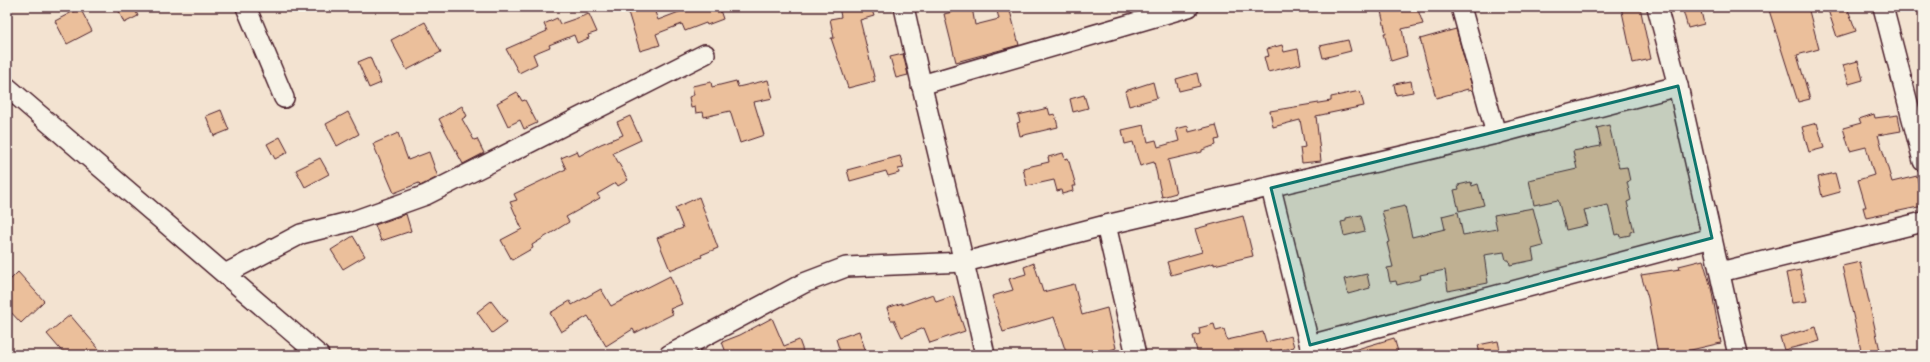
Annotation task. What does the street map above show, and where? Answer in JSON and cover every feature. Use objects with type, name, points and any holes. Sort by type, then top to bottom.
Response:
[{"type":"street","points":[[246,7],[284,98]]},
{"type":"street","points":[[904,7],[921,85],[965,262],[985,355]]},
{"type":"street","points":[[921,85],[1189,7]]},
{"type":"street","points":[[1461,7],[1496,134]]},
{"type":"street","points":[[1657,7],[1678,86],[1738,355]]},
{"type":"street","points":[[1883,7],[1923,161]]},
{"type":"street","points":[[225,274],[301,234],[353,220],[426,195],[705,54]]},
{"type":"street","points":[[668,355],[804,283],[846,267],[965,262],[1106,225],[1271,188],[1496,134],[1678,86]]},
{"type":"street","points":[[7,87],[319,355]]},
{"type":"street","points":[[1271,188],[1311,350],[1712,238]]},
{"type":"street","points":[[1720,272],[1923,222]]},
{"type":"street","points":[[1106,225],[1136,355]]},
{"type":"highlighted area","points":[[1678,86],[1712,238],[1310,345],[1271,188]]},
{"type":"building","points":[[117,7],[134,7],[138,16],[124,23]]},
{"type":"building","points":[[643,7],[653,7],[658,20],[692,7],[719,7],[723,19],[707,25],[706,23],[685,31],[682,24],[656,34],[660,45],[640,51],[628,12]]},
{"type":"building","points":[[839,7],[871,7],[874,16],[860,20],[875,81],[848,88],[831,38],[834,38],[830,19],[841,17]]},
{"type":"building","points":[[951,7],[972,7],[975,25],[999,19],[996,7],[1009,7],[1019,45],[956,62],[944,14],[952,12]]},
{"type":"building","points":[[1380,7],[1417,7],[1423,24],[1402,29],[1407,56],[1391,61],[1384,33],[1386,33]]},
{"type":"building","points":[[1621,7],[1640,7],[1651,59],[1633,63]]},
{"type":"building","points":[[1682,7],[1700,7],[1704,24],[1688,28]]},
{"type":"building","points":[[1768,7],[1808,7],[1819,49],[1797,55],[1810,99],[1798,102]]},
{"type":"building","points":[[1827,7],[1847,7],[1856,31],[1837,37]]},
{"type":"building","points":[[80,8],[92,31],[67,44],[55,21]]},
{"type":"building","points":[[589,14],[597,32],[588,35],[589,38],[577,43],[574,35],[549,45],[550,47],[533,54],[537,64],[519,73],[506,49],[547,31],[544,24],[557,18],[560,24]]},
{"type":"building","points":[[425,22],[441,52],[407,70],[391,40]]},
{"type":"building","points":[[1456,29],[1473,90],[1468,91],[1468,89],[1436,98],[1420,39]]},
{"type":"building","points":[[1348,40],[1351,51],[1323,58],[1320,46]]},
{"type":"building","points":[[1282,45],[1284,52],[1298,49],[1301,64],[1268,72],[1264,57],[1269,56],[1267,49]]},
{"type":"building","points":[[903,54],[908,75],[896,78],[890,57]]},
{"type":"building","points":[[370,57],[381,83],[369,88],[358,62]]},
{"type":"building","points":[[1858,61],[1863,80],[1849,84],[1843,65]]},
{"type":"building","points":[[1197,73],[1200,86],[1179,91],[1176,79]]},
{"type":"building","points":[[768,80],[773,98],[754,102],[764,135],[740,143],[730,111],[704,117],[703,112],[696,113],[695,107],[691,108],[689,97],[694,95],[692,86],[711,82],[712,87],[736,81],[738,87]]},
{"type":"building","points":[[1411,81],[1413,92],[1396,95],[1394,84]]},
{"type":"building","points":[[1153,82],[1157,98],[1129,106],[1125,91]]},
{"type":"building","points":[[1360,91],[1364,106],[1316,116],[1321,161],[1302,163],[1300,148],[1305,147],[1300,120],[1273,127],[1270,111],[1331,101],[1331,97]]},
{"type":"building","points":[[517,92],[522,101],[525,100],[537,123],[524,129],[520,120],[508,126],[497,103]]},
{"type":"building","points":[[1084,95],[1088,108],[1073,112],[1070,99]]},
{"type":"building","points":[[462,106],[467,116],[462,119],[474,140],[477,139],[484,153],[463,164],[439,119]]},
{"type":"building","points":[[1048,108],[1050,115],[1055,114],[1058,127],[1020,136],[1017,123],[1020,122],[1018,115]]},
{"type":"building","points":[[221,110],[229,130],[214,136],[206,116]]},
{"type":"building","points":[[348,112],[359,134],[337,146],[326,124]]},
{"type":"building","points":[[1874,114],[1875,118],[1898,115],[1901,131],[1878,135],[1892,182],[1917,176],[1921,195],[1923,194],[1923,206],[1866,218],[1863,207],[1866,207],[1858,180],[1874,175],[1866,147],[1850,151],[1843,128],[1861,123],[1859,119]]},
{"type":"building","points":[[630,116],[641,140],[613,153],[628,180],[618,186],[616,183],[597,194],[600,198],[566,217],[569,222],[532,245],[533,248],[512,260],[501,240],[522,229],[510,202],[517,200],[514,194],[566,169],[561,158],[577,151],[579,156],[601,144],[623,135],[617,122]]},
{"type":"building","points":[[1817,123],[1824,148],[1809,152],[1802,127]]},
{"type":"building","points":[[1144,125],[1148,142],[1156,140],[1158,147],[1179,141],[1176,129],[1188,126],[1189,132],[1216,125],[1220,139],[1215,140],[1216,145],[1202,150],[1202,152],[1168,160],[1176,193],[1162,197],[1154,162],[1140,166],[1133,142],[1125,144],[1122,130]]},
{"type":"building","points":[[1609,125],[1619,168],[1627,167],[1630,181],[1627,182],[1631,200],[1627,202],[1634,231],[1630,232],[1630,235],[1620,237],[1619,234],[1615,235],[1608,205],[1584,210],[1588,225],[1566,230],[1558,200],[1534,205],[1529,180],[1577,169],[1573,151],[1601,146],[1597,128]]},
{"type":"building","points":[[398,133],[408,160],[429,152],[438,177],[420,186],[419,183],[394,193],[373,144]]},
{"type":"building","points":[[280,137],[288,152],[275,159],[267,144]]},
{"type":"building","points":[[1063,153],[1065,159],[1068,158],[1076,186],[1072,186],[1073,191],[1062,194],[1061,190],[1057,191],[1054,180],[1027,186],[1023,168],[1049,162],[1048,157]]},
{"type":"building","points":[[900,156],[904,168],[898,169],[899,173],[888,176],[886,171],[850,181],[847,170]]},
{"type":"building","points":[[320,158],[329,174],[305,187],[296,170]]},
{"type":"building","points":[[1835,173],[1840,192],[1822,197],[1818,177]]},
{"type":"building","points":[[1471,182],[1472,186],[1478,184],[1484,205],[1459,211],[1454,190],[1459,189],[1458,185]]},
{"type":"building","points":[[699,197],[718,248],[701,255],[702,257],[670,270],[657,238],[683,228],[675,208]]},
{"type":"building","points":[[1405,206],[1412,237],[1445,229],[1442,216],[1458,212],[1463,235],[1497,229],[1494,215],[1533,208],[1543,246],[1532,249],[1534,260],[1510,265],[1509,260],[1506,260],[1504,252],[1484,255],[1488,283],[1448,291],[1445,270],[1420,275],[1421,279],[1397,285],[1396,281],[1390,282],[1387,268],[1393,267],[1387,243],[1390,242],[1382,211]]},
{"type":"building","points":[[406,214],[411,231],[381,241],[375,225]]},
{"type":"building","points":[[1361,215],[1365,231],[1344,236],[1341,222],[1346,221],[1346,218]]},
{"type":"building","points":[[1243,216],[1253,256],[1214,265],[1214,263],[1171,275],[1167,262],[1202,252],[1195,229]]},
{"type":"building","points":[[353,236],[365,256],[343,269],[331,250]]},
{"type":"building","points":[[1703,260],[1711,287],[1721,343],[1678,353],[1658,355],[1648,298],[1641,275],[1680,269],[1679,266]]},
{"type":"building","points":[[1860,262],[1881,355],[1862,355],[1842,266]]},
{"type":"building","points":[[1034,263],[1043,292],[1074,284],[1082,315],[1107,308],[1116,348],[1111,350],[1113,355],[1067,355],[1054,317],[1003,332],[992,296],[1013,290],[1009,279],[1026,274],[1024,267]]},
{"type":"building","points":[[1800,270],[1807,301],[1792,303],[1786,273]]},
{"type":"building","points":[[18,272],[44,301],[21,323],[7,308],[7,283]]},
{"type":"building","points":[[1367,274],[1370,288],[1348,294],[1344,279]]},
{"type":"building","points":[[670,276],[682,304],[670,309],[673,314],[635,333],[633,329],[606,346],[588,316],[561,332],[550,313],[570,301],[572,305],[601,289],[611,306]]},
{"type":"building","points":[[933,294],[936,302],[953,296],[965,331],[930,343],[924,328],[902,337],[894,320],[891,320],[887,308],[902,303],[902,305]]},
{"type":"building","points":[[491,301],[507,322],[492,333],[477,312]]},
{"type":"building","points":[[70,315],[104,355],[65,355],[47,334]]},
{"type":"building","points":[[772,318],[784,346],[799,340],[803,351],[792,355],[727,355],[722,342],[740,335]]},
{"type":"building","points":[[1214,324],[1216,331],[1224,329],[1227,340],[1263,332],[1266,342],[1291,336],[1294,347],[1262,355],[1198,355],[1193,336],[1200,334],[1199,328]]},
{"type":"building","points":[[1816,327],[1820,341],[1784,350],[1780,337]]},
{"type":"building","points":[[859,331],[867,355],[841,355],[836,339]]},
{"type":"building","points":[[1394,338],[1399,355],[1347,355],[1347,352]]},
{"type":"building","points":[[1498,341],[1501,355],[1480,355],[1478,345]]}]
